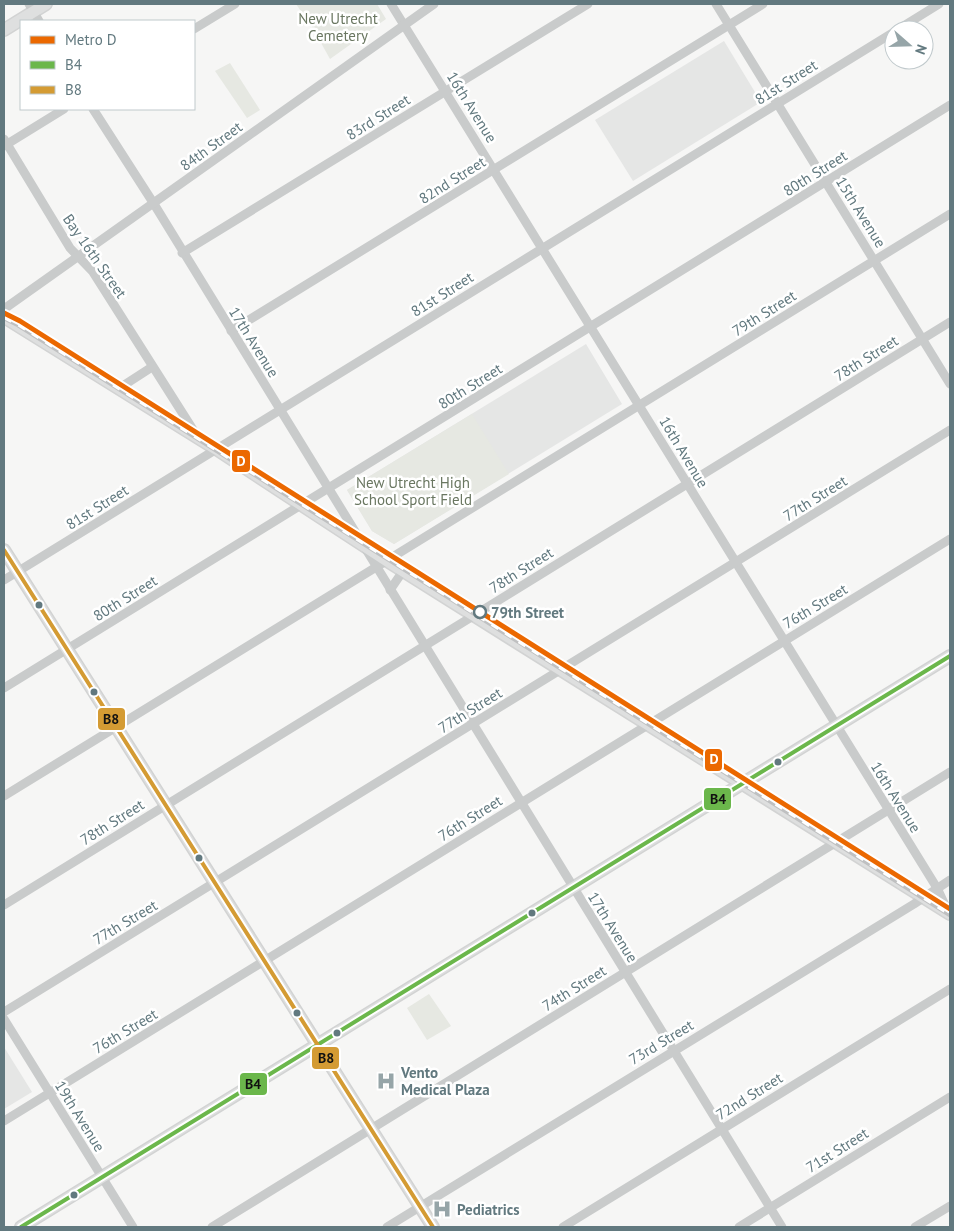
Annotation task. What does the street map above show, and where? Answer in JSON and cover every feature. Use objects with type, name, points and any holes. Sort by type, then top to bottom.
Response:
[{"type":"street","points":[[21,20],[46,4]]},
{"type":"street","points":[[195,28],[235,4]]},
{"type":"street","name":"16th Avenue","points":[[391,4],[447,91],[735,563],[937,888],[950,914]]},
{"type":"street","name":"84th Street","points":[[4,309],[434,4]]},
{"type":"street","name":"83rd Street","points":[[182,253],[588,4]]},
{"type":"street","name":"15th Avenue","points":[[716,4],[950,384]]},
{"type":"street","name":"82nd Street","points":[[231,331],[763,4]]},
{"type":"street","name":"81st Street","points":[[913,20],[939,4]]},
{"type":"street","points":[[4,30],[20,20]]},
{"type":"street","name":"81st Street","points":[[4,580],[884,38]]},
{"type":"street","name":"80th Street","points":[[4,688],[950,105]]},
{"type":"street","points":[[5,143],[62,110]]},
{"type":"street","name":"17th Avenue","points":[[94,110],[154,204],[182,253],[426,646],[782,1227]]},
{"type":"street","name":"Bay 16th Street","points":[[5,143],[70,248],[93,272],[198,437]]},
{"type":"street","name":"79th Street","points":[[4,796],[950,214]]},
{"type":"street","points":[[4,317],[198,437],[387,561],[950,914]]},
{"type":"street","name":"78th Street","points":[[4,905],[950,322]]},
{"type":"street","points":[[118,389],[152,367]]},
{"type":"street","name":"77th Street","points":[[4,1012],[950,430]]},
{"type":"street","name":"76th Street","points":[[4,1121],[950,539]]},
{"type":"street","points":[[4,550],[433,1227]]},
{"type":"street","points":[[390,590],[403,571]]},
{"type":"street","points":[[21,1227],[950,656]]},
{"type":"street","name":"74th Street","points":[[212,1227],[950,772]]},
{"type":"street","name":"73rd Street","points":[[387,1227],[950,880]]},
{"type":"street","name":"72nd Street","points":[[563,1227],[950,989]]},
{"type":"street","name":"19th Avenue","points":[[4,1019],[133,1227]]},
{"type":"street","name":"71st Street","points":[[739,1227],[950,1097]]},
{"type":"street","points":[[915,1227],[950,1206]]},
{"type":"shaded area","points":[[724,41],[761,102],[633,181],[595,120]]},
{"type":"shaded area","points":[[586,344],[622,404],[394,544],[372,531],[347,490]]},
{"type":"shaded area","points":[[4,1047],[32,1092],[4,1109]]},
{"type":"green space","name":"New Utrecht Cemetery","points":[[296,4],[377,4],[386,19],[330,59],[310,23]]},
{"type":"green space","points":[[230,63],[260,110],[247,118],[215,71]]},
{"type":"green space","name":"New Utrecht High School Sport Field","points":[[472,414],[509,474],[394,544],[372,531],[347,490]]},
{"type":"green space","points":[[429,994],[451,1026],[427,1040],[407,1008]]},
{"type":"railway","points":[[4,318],[18,325],[950,915]]},
{"type":"metro line","name":"D","points":[[4,313],[20,321],[950,909]]},
{"type":"transit line","name":"B8","points":[[4,550],[433,1227]]},
{"type":"transit line","name":"B4","points":[[21,1227],[950,656]]},
{"type":"place","name":"79th Street","points":[[480,612]]},
{"type":"place","name":"Vento Medical Plaza","points":[[386,1081]]},
{"type":"place","name":"Pediatrics","points":[[442,1209]]}]
